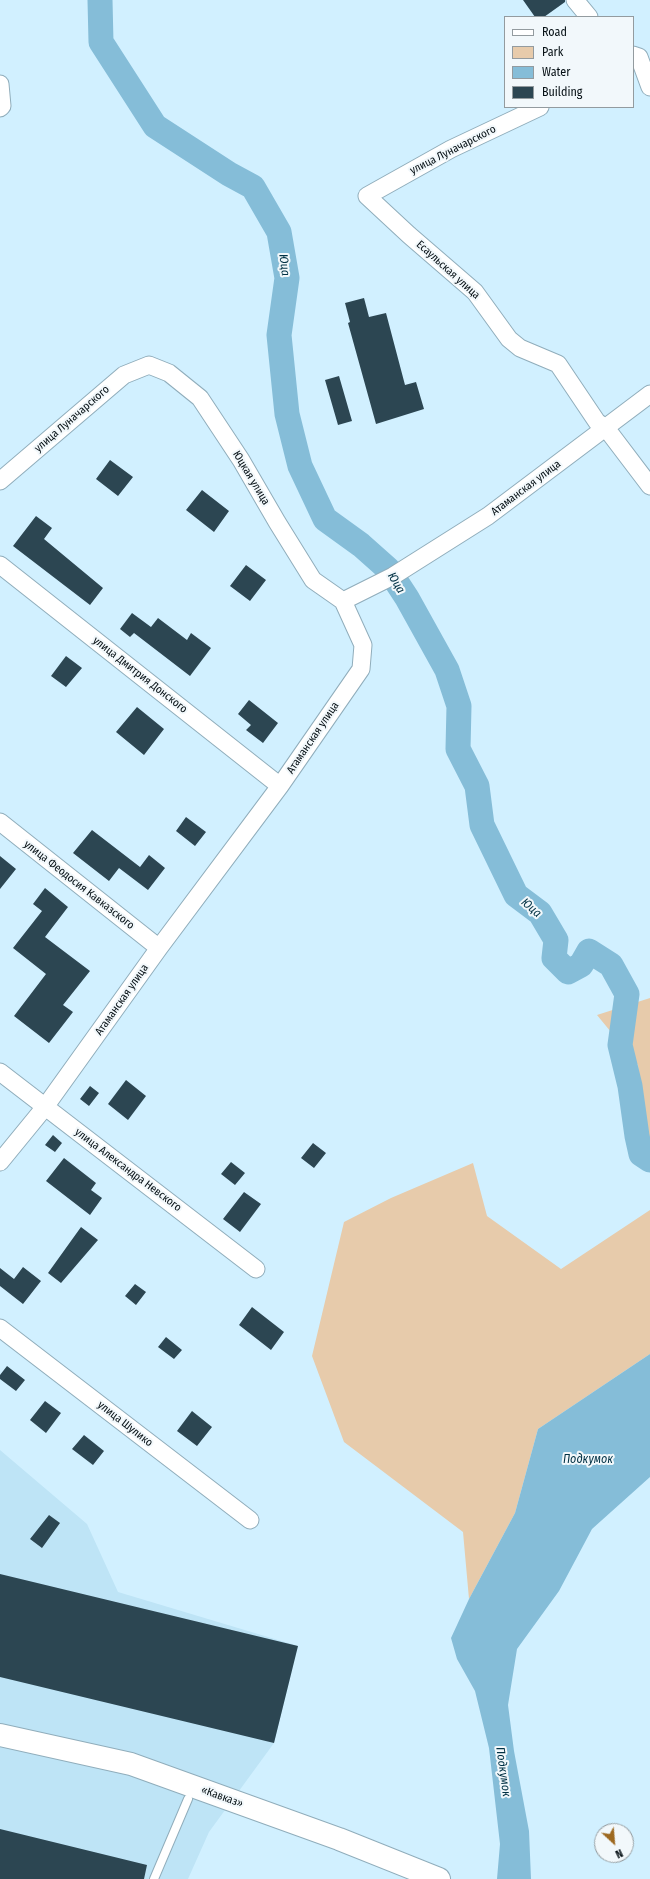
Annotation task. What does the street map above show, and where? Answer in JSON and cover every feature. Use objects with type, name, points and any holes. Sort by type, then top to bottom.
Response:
[{"type":"main road","name":"«Кавказ»","points":[[0,1735],[131,1764],[339,1839],[439,1879]]},
{"type":"main road","name":"«Кавказ»","points":[[0,1749],[128,1779],[188,1799],[400,1879]]},
{"type":"street","points":[[575,0],[587,16]]},
{"type":"street","points":[[640,55],[650,87]]},
{"type":"street","points":[[0,84],[2,106],[0,108]]},
{"type":"street","name":"улица Луначарского","points":[[367,196],[451,149],[538,108]]},
{"type":"street","name":"Есаульская улица","points":[[367,196],[409,235],[475,292],[509,339],[520,348],[558,364],[597,422],[606,428],[650,486]]},
{"type":"street","name":"улица Луначарского","points":[[0,481],[124,375],[149,365]]},
{"type":"street","name":"Юцкая улица","points":[[149,365],[169,373],[200,398],[241,460],[276,522],[313,580],[343,601]]},
{"type":"street","name":"Атаманская улица","points":[[0,1162],[45,1107],[159,948],[280,786],[361,668],[363,645],[343,601],[393,576],[488,516],[650,394]]},
{"type":"street","name":"улица Дмитрия Донского","points":[[0,565],[280,786]]},
{"type":"street","name":"улица Феодосия Кавказского","points":[[0,822],[159,948]]},
{"type":"street","name":"улица Александра Невского","points":[[0,1072],[256,1269]]},
{"type":"street","name":"улица Шулико","points":[[0,1328],[250,1520]]},
{"type":"lane","points":[[154,1879],[188,1799]]},
{"type":"shaded area","points":[[0,1450],[87,1524],[118,1592],[298,1646],[274,1743],[209,1832],[188,1879],[0,1879]]},
{"type":"green space","points":[[650,998],[650,1150],[642,1123],[638,1065],[597,1015]]},
{"type":"green space","points":[[473,1163],[487,1216],[561,1269],[650,1210],[650,1354],[538,1429],[515,1513],[469,1599],[463,1532],[344,1442],[312,1356],[344,1222],[391,1198]]},
{"type":"water","name":"Подкумок","points":[[650,1354],[650,1477],[592,1529],[559,1591],[517,1649],[508,1705],[514,1751],[529,1831],[531,1879],[497,1879],[500,1844],[489,1748],[475,1691],[457,1659],[451,1638],[469,1599],[515,1513],[538,1429]]},
{"type":"building","points":[[523,0],[565,0],[565,2],[545,16],[534,16]]},
{"type":"building","points":[[364,298],[369,317],[386,313],[405,385],[416,382],[424,409],[376,424],[348,323],[350,322],[345,303]]},
{"type":"building","points":[[339,376],[352,421],[338,425],[325,380]]},
{"type":"building","points":[[110,460],[133,477],[118,496],[96,479]]},
{"type":"building","points":[[202,490],[229,511],[214,532],[186,510]]},
{"type":"building","points":[[36,516],[52,528],[44,539],[103,588],[90,605],[13,546]]},
{"type":"building","points":[[246,565],[266,580],[250,601],[230,586]]},
{"type":"building","points":[[132,613],[151,627],[158,618],[187,640],[191,633],[211,648],[190,676],[134,633],[130,637],[120,629]]},
{"type":"building","points":[[66,656],[82,668],[66,687],[51,676]]},
{"type":"building","points":[[249,700],[278,723],[263,743],[246,730],[251,725],[238,714]]},
{"type":"building","points":[[137,707],[164,729],[144,755],[116,732]]},
{"type":"building","points":[[186,817],[206,832],[195,846],[176,831]]},
{"type":"building","points":[[92,830],[140,867],[149,855],[165,868],[148,890],[119,868],[109,881],[73,853]]},
{"type":"building","points":[[0,856],[16,869],[0,889]]},
{"type":"building","points":[[45,888],[68,907],[45,937],[90,971],[63,1005],[73,1012],[49,1043],[14,1016],[46,974],[13,948],[42,911],[33,904]]},
{"type":"building","points":[[126,1080],[146,1096],[128,1120],[108,1104]]},
{"type":"building","points":[[90,1086],[99,1093],[89,1106],[80,1099]]},
{"type":"building","points":[[53,1135],[62,1143],[55,1152],[45,1145]]},
{"type":"building","points":[[313,1143],[326,1153],[314,1168],[301,1158]]},
{"type":"building","points":[[64,1158],[96,1183],[91,1190],[102,1198],[90,1215],[46,1181]]},
{"type":"building","points":[[231,1162],[245,1173],[235,1185],[221,1174]]},
{"type":"building","points":[[244,1192],[261,1204],[240,1232],[223,1219]]},
{"type":"building","points":[[81,1227],[98,1240],[61,1283],[48,1273]]},
{"type":"building","points":[[23,1267],[41,1281],[23,1304],[0,1286],[0,1268],[14,1279]]},
{"type":"building","points":[[135,1284],[146,1292],[136,1305],[125,1296]]},
{"type":"building","points":[[252,1307],[284,1332],[271,1350],[239,1325]]},
{"type":"building","points":[[166,1337],[182,1350],[174,1359],[158,1347]]},
{"type":"building","points":[[7,1366],[25,1380],[16,1391],[0,1379],[0,1375]]},
{"type":"building","points":[[45,1401],[61,1413],[46,1433],[30,1420]]},
{"type":"building","points":[[192,1411],[212,1427],[197,1446],[177,1431]]},
{"type":"building","points":[[84,1435],[104,1451],[93,1465],[72,1449]]},
{"type":"building","points":[[49,1515],[60,1523],[42,1548],[30,1539]]},
{"type":"building","points":[[0,1574],[298,1646],[274,1743],[0,1677]]},
{"type":"building","points":[[0,1829],[147,1865],[144,1879],[0,1879]]},
{"type":"waterway","name":"Юца","points":[[100,0],[101,42],[155,126],[229,174],[253,187],[279,232],[287,278],[279,335],[287,414],[300,466],[325,519],[361,545],[388,569],[407,598],[447,670],[459,706],[458,749],[477,786],[482,825],[516,895],[540,913],[556,940],[554,958],[568,972],[581,965],[589,951],[611,965],[627,994],[620,1045],[630,1086],[641,1154],[650,1160]]}]
